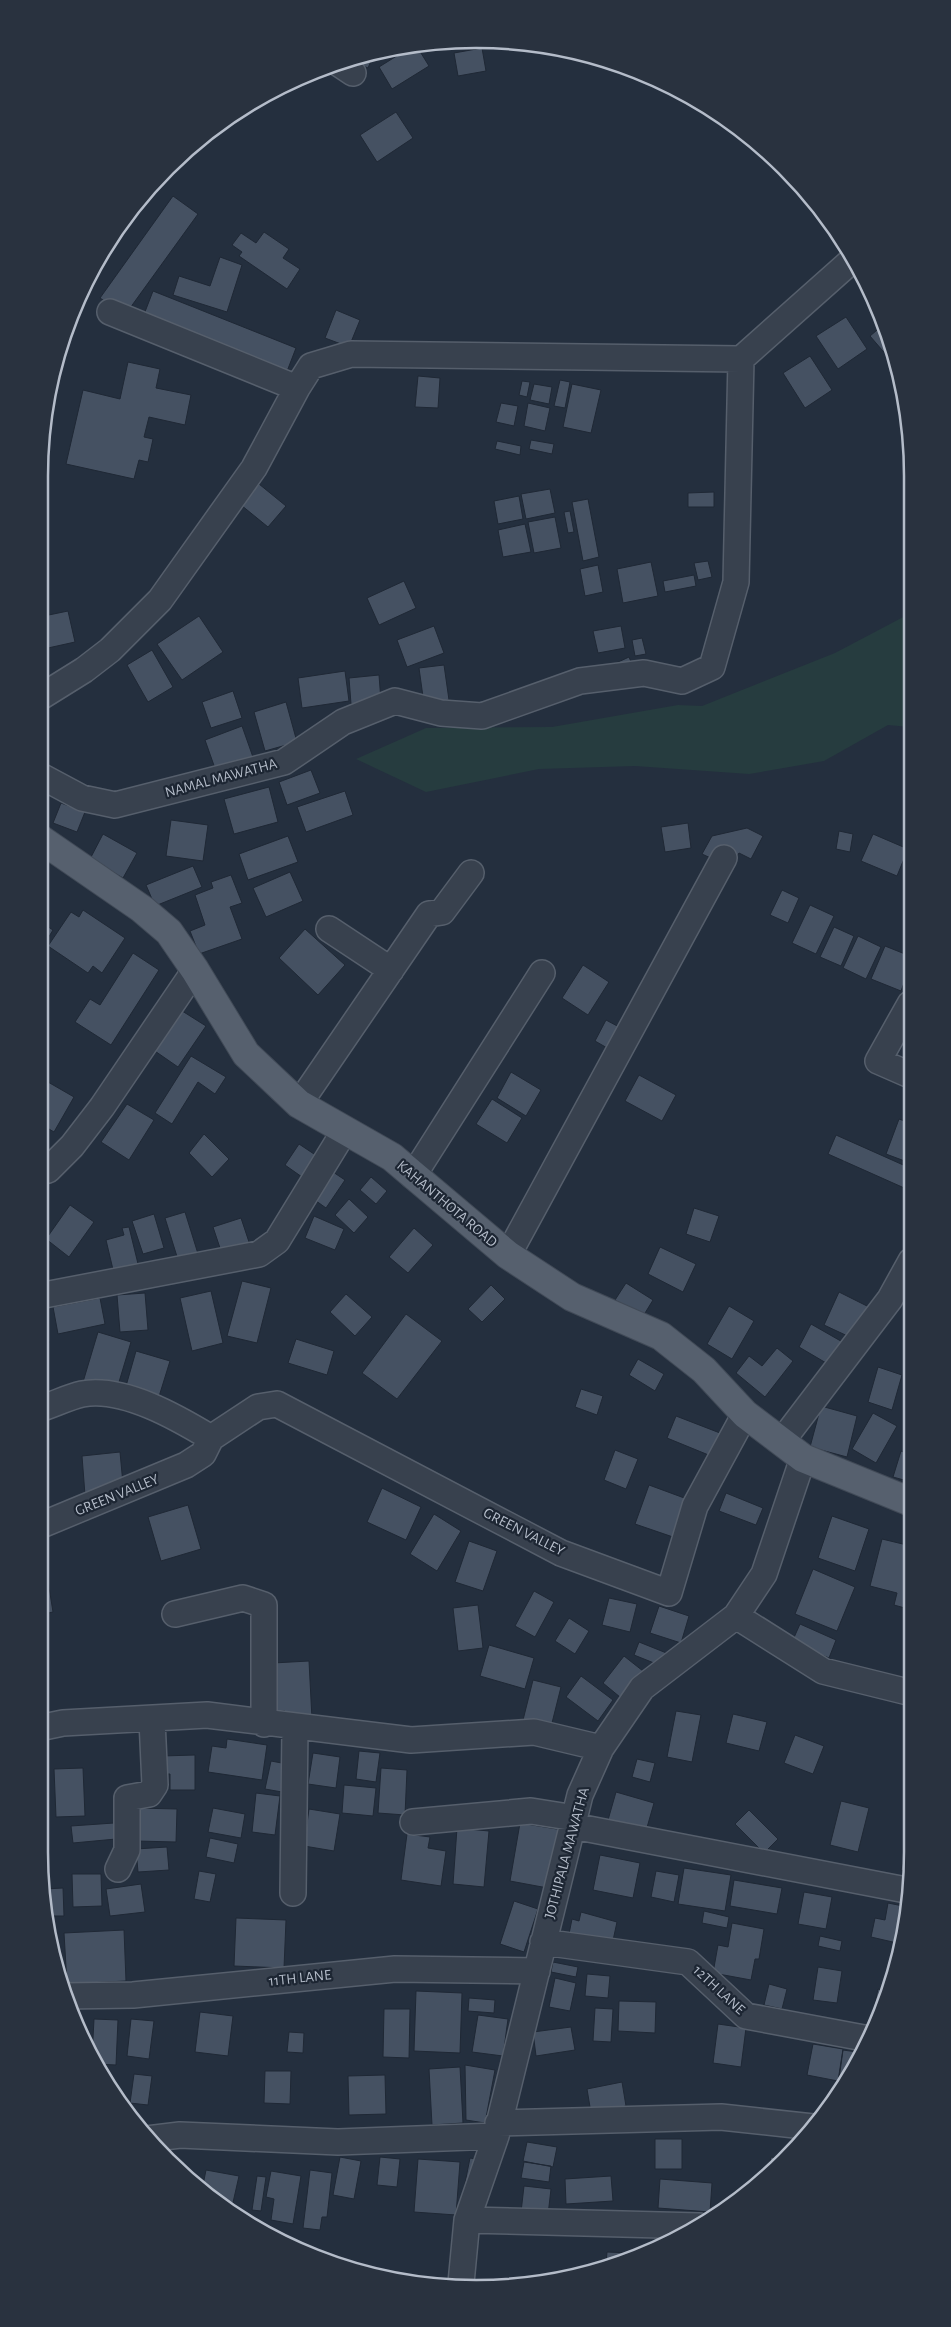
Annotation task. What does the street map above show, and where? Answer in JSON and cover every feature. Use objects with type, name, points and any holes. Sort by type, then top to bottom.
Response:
[{"type":"main road","name":"KAHANTHOTA ROAD","points":[[48,844],[142,909],[169,932],[195,970],[246,1054],[299,1104],[392,1157],[508,1255],[572,1297],[661,1336],[704,1370],[745,1414],[803,1458],[904,1499]]},
{"type":"street","points":[[48,692],[84,670],[110,650],[160,600],[254,468],[297,388],[312,366],[351,354],[741,359],[847,264]]},
{"type":"street","points":[[110,312],[297,388]]},
{"type":"street","name":"NAMAL MAWATHA","points":[[48,780],[82,798],[115,805],[284,762],[343,722],[395,701],[441,713],[482,716],[580,680],[644,673],[682,681],[712,667],[736,582],[741,359]]},
{"type":"street","points":[[508,1255],[724,858]]},
{"type":"street","points":[[299,1104],[429,914],[442,912],[471,873]]},
{"type":"street","points":[[329,929],[391,970]]},
{"type":"street","points":[[48,1170],[72,1146],[102,1107],[195,970]]},
{"type":"street","points":[[413,1176],[542,973]]},
{"type":"street","points":[[904,1015],[878,1061],[904,1072]]},
{"type":"street","points":[[48,1294],[259,1254],[277,1241],[345,1130]]},
{"type":"street","points":[[782,1441],[890,1299],[904,1273]]},
{"type":"street","points":[[48,1407],[83,1394],[101,1394],[155,1407],[212,1438]]},
{"type":"street","name":"GREEN VALLEY","points":[[48,1522],[186,1465],[203,1454],[212,1438],[258,1407],[277,1404],[561,1552],[669,1593],[695,1506],[745,1414]]},
{"type":"street","name":"JOTHIPALA MAWATHA","points":[[460,2279],[467,2220],[497,2130],[580,1795],[601,1748],[642,1688],[736,1616],[764,1574],[803,1458]]},
{"type":"street","points":[[175,1614],[242,1598],[264,1605],[264,1724]]},
{"type":"street","points":[[736,1616],[823,1671],[904,1691]]},
{"type":"street","points":[[48,1726],[63,1723],[152,1720],[207,1715],[264,1724],[411,1740],[534,1732],[601,1748]]},
{"type":"street","points":[[118,1869],[127,1850],[127,1798],[149,1794],[155,1785],[152,1720]]},
{"type":"street","points":[[293,1893],[295,1727]]},
{"type":"street","points":[[413,1822],[531,1811],[574,1822],[902,1889]]},
{"type":"street","name":"12TH LANE","points":[[543,1942],[688,1962],[746,2016],[861,2037]]},
{"type":"street","name":"11TH LANE","points":[[73,1996],[133,1995],[395,1969],[537,1971]]},
{"type":"street","points":[[158,2138],[180,2135],[338,2142],[497,2130],[721,2117],[804,2126]]},
{"type":"street","points":[[467,2220],[682,2226]]},
{"type":"green space","points":[[904,617],[904,727],[888,725],[824,761],[749,774],[635,766],[539,769],[426,792],[356,759],[426,728],[552,727],[678,705],[702,706],[835,653]]},
{"type":"building","points":[[482,48],[486,71],[458,76],[454,53]]},
{"type":"building","points":[[420,51],[429,66],[392,89],[379,67],[398,55]]},
{"type":"building","points":[[371,61],[368,68],[359,64]]},
{"type":"building","points":[[396,112],[413,138],[377,162],[360,135]]},
{"type":"building","points":[[173,196],[198,214],[125,315],[100,298]]},
{"type":"building","points":[[148,200],[119,239],[136,215]]},
{"type":"building","points":[[264,232],[289,249],[283,258],[300,269],[287,289],[239,256],[242,252],[232,245],[241,233],[256,243]]},
{"type":"building","points":[[220,257],[242,265],[227,312],[173,295],[179,276],[210,286]]},
{"type":"building","points":[[153,291],[296,348],[286,374],[143,317]]},
{"type":"building","points":[[336,310],[360,320],[349,347],[325,338]]},
{"type":"building","points":[[846,317],[867,349],[838,369],[816,336]]},
{"type":"building","points":[[878,329],[886,355],[870,336]]},
{"type":"building","points":[[810,356],[832,390],[805,408],[783,373]]},
{"type":"building","points":[[128,362],[160,369],[156,388],[191,395],[185,425],[149,417],[144,437],[153,439],[148,462],[139,460],[134,479],[66,464],[83,390],[120,399]]},
{"type":"building","points":[[418,376],[440,378],[438,408],[415,407]]},
{"type":"building","points":[[560,380],[570,382],[565,408],[554,406]]},
{"type":"building","points":[[522,381],[530,382],[527,397],[519,395]]},
{"type":"building","points":[[534,384],[552,387],[549,404],[530,400]]},
{"type":"building","points":[[572,384],[601,390],[591,433],[563,427]]},
{"type":"building","points":[[501,403],[518,406],[514,426],[496,422]]},
{"type":"building","points":[[528,403],[550,408],[545,431],[524,426]]},
{"type":"building","points":[[531,440],[554,444],[552,454],[529,449]]},
{"type":"building","points":[[497,441],[521,446],[520,455],[495,449]]},
{"type":"building","points":[[259,484],[286,506],[268,527],[241,505]]},
{"type":"building","points":[[550,489],[555,513],[526,519],[521,494]]},
{"type":"building","points":[[714,492],[714,507],[688,507],[688,493]]},
{"type":"building","points":[[519,496],[523,519],[498,524],[494,501]]},
{"type":"building","points":[[588,499],[599,557],[583,561],[572,502]]},
{"type":"building","points":[[570,511],[574,532],[568,533],[564,512]]},
{"type":"building","points":[[555,517],[561,548],[534,553],[528,522]]},
{"type":"building","points":[[525,524],[531,552],[503,557],[498,530]]},
{"type":"building","points":[[708,561],[712,577],[698,580],[694,563]]},
{"type":"building","points":[[651,562],[658,596],[623,603],[617,569]]},
{"type":"building","points":[[598,565],[603,592],[585,596],[580,569]]},
{"type":"building","points":[[694,575],[696,586],[665,592],[663,581]]},
{"type":"building","points":[[404,581],[416,608],[379,625],[367,598]]},
{"type":"building","points":[[68,611],[75,642],[48,648],[48,615]]},
{"type":"building","points":[[199,616],[223,652],[182,680],[157,644]]},
{"type":"building","points":[[434,626],[444,653],[407,667],[397,640]]},
{"type":"building","points":[[621,626],[625,648],[598,653],[593,631]]},
{"type":"building","points":[[642,638],[646,654],[635,656],[632,640]]},
{"type":"building","points":[[152,650],[173,687],[148,702],[127,665]]},
{"type":"building","points":[[629,657],[634,669],[622,675],[616,663]]},
{"type":"building","points":[[444,665],[449,700],[424,704],[419,668]]},
{"type":"building","points":[[345,671],[349,701],[302,708],[298,678]]},
{"type":"building","points":[[379,675],[381,701],[351,704],[349,678]]},
{"type":"building","points":[[233,691],[242,718],[211,728],[202,702]]},
{"type":"building","points":[[286,702],[297,742],[265,751],[254,712]]},
{"type":"building","points":[[242,726],[254,760],[217,774],[205,740]]},
{"type":"building","points":[[311,770],[320,793],[287,805],[279,782]]},
{"type":"building","points":[[269,787],[278,822],[234,834],[224,799]]},
{"type":"building","points":[[345,791],[353,815],[306,832],[297,807]]},
{"type":"building","points":[[61,803],[85,812],[77,832],[53,823]]},
{"type":"building","points":[[171,820],[208,825],[203,861],[166,856]]},
{"type":"building","points":[[688,823],[691,848],[665,852],[661,827]]},
{"type":"building","points":[[747,828],[763,836],[751,859],[739,853],[737,856],[724,849],[717,861],[702,854],[712,836]]},
{"type":"building","points":[[839,831],[853,834],[850,852],[836,849]]},
{"type":"building","points":[[103,834],[137,853],[123,878],[90,859]]},
{"type":"building","points":[[873,834],[904,847],[904,859],[897,876],[861,861]]},
{"type":"building","points":[[288,836],[298,862],[248,880],[239,854]]},
{"type":"building","points":[[193,866],[202,887],[155,906],[146,885]]},
{"type":"building","points":[[290,872],[303,901],[266,917],[253,888]]},
{"type":"building","points":[[231,875],[242,903],[230,907],[242,939],[199,954],[190,931],[205,925],[195,895],[213,888],[211,882]]},
{"type":"building","points":[[782,890],[799,898],[788,923],[770,915]]},
{"type":"building","points":[[810,905],[834,916],[816,954],[792,943]]},
{"type":"building","points":[[83,910],[125,938],[102,973],[93,966],[88,973],[48,946],[71,912],[79,917]]},
{"type":"building","points":[[48,927],[53,930],[48,938]]},
{"type":"building","points":[[834,927],[854,936],[841,966],[820,957]]},
{"type":"building","points":[[305,929],[345,965],[318,995],[279,958]]},
{"type":"building","points":[[858,936],[881,947],[866,979],[843,968]]},
{"type":"building","points":[[885,946],[904,954],[904,983],[901,991],[871,979]]},
{"type":"building","points":[[133,953],[159,970],[111,1045],[75,1022],[90,999],[100,1005]]},
{"type":"building","points":[[583,965],[609,982],[588,1015],[562,998]]},
{"type":"building","points":[[179,1009],[206,1026],[178,1067],[152,1049]]},
{"type":"building","points":[[606,1020],[621,1028],[609,1049],[595,1041]]},
{"type":"building","points":[[191,1056],[226,1077],[215,1094],[198,1082],[172,1124],[155,1113]]},
{"type":"building","points":[[511,1072],[541,1090],[526,1116],[497,1098]]},
{"type":"building","points":[[639,1075],[676,1095],[662,1121],[625,1101]]},
{"type":"building","points":[[48,1082],[74,1097],[54,1132],[48,1128]]},
{"type":"building","points":[[492,1099],[522,1118],[507,1143],[476,1124]]},
{"type":"building","points":[[127,1104],[154,1120],[129,1160],[101,1142]]},
{"type":"building","points":[[899,1119],[904,1121],[904,1161],[886,1154]]},
{"type":"building","points":[[204,1134],[229,1159],[212,1177],[189,1153]]},
{"type":"building","points":[[836,1135],[904,1165],[904,1188],[828,1154]]},
{"type":"building","points":[[299,1144],[317,1156],[302,1177],[285,1165]]},
{"type":"building","points":[[330,1170],[345,1180],[326,1208],[312,1198]]},
{"type":"building","points":[[371,1177],[387,1191],[376,1204],[360,1190]]},
{"type":"building","points":[[349,1199],[368,1217],[354,1233],[335,1215]]},
{"type":"building","points":[[70,1205],[94,1222],[69,1257],[48,1241],[48,1236]]},
{"type":"building","points":[[694,1208],[719,1216],[710,1242],[686,1234]]},
{"type":"building","points":[[185,1212],[199,1257],[179,1263],[165,1218]]},
{"type":"building","points":[[154,1214],[164,1248],[143,1254],[132,1221]]},
{"type":"building","points":[[314,1216],[344,1229],[335,1250],[305,1238]]},
{"type":"building","points":[[241,1218],[251,1248],[223,1257],[213,1227]]},
{"type":"building","points":[[129,1227],[140,1272],[115,1278],[106,1240],[124,1235],[122,1228]]},
{"type":"building","points":[[414,1228],[433,1245],[408,1273],[389,1257]]},
{"type":"building","points":[[660,1247],[696,1264],[683,1292],[648,1274]]},
{"type":"building","points":[[242,1281],[271,1288],[257,1343],[227,1336]]},
{"type":"building","points":[[626,1283],[653,1300],[642,1318],[615,1300]]},
{"type":"building","points":[[491,1285],[505,1299],[482,1322],[468,1309]]},
{"type":"building","points":[[211,1291],[223,1343],[192,1351],[180,1298]]},
{"type":"building","points":[[839,1292],[869,1307],[854,1339],[824,1325]]},
{"type":"building","points":[[145,1293],[148,1330],[120,1332],[117,1295]]},
{"type":"building","points":[[346,1294],[372,1317],[355,1336],[330,1312]]},
{"type":"building","points":[[100,1298],[105,1324],[58,1334],[53,1307]]},
{"type":"building","points":[[729,1306],[754,1321],[732,1359],[707,1344]]},
{"type":"building","points":[[406,1314],[442,1341],[397,1399],[362,1373]]},
{"type":"building","points":[[811,1324],[846,1344],[833,1367],[799,1347]]},
{"type":"building","points":[[98,1332],[131,1342],[116,1392],[83,1382]]},
{"type":"building","points":[[296,1339],[334,1351],[327,1375],[288,1363]]},
{"type":"building","points":[[777,1348],[793,1361],[765,1397],[736,1373],[749,1356],[762,1366]]},
{"type":"building","points":[[136,1351],[170,1361],[157,1403],[124,1393]]},
{"type":"building","points":[[638,1359],[664,1374],[655,1391],[629,1375]]},
{"type":"building","points":[[878,1367],[902,1375],[892,1410],[868,1402]]},
{"type":"building","points":[[581,1389],[603,1396],[597,1415],[575,1407]]},
{"type":"building","points":[[821,1406],[857,1416],[847,1457],[810,1447]]},
{"type":"building","points":[[873,1413],[897,1426],[876,1463],[852,1449]]},
{"type":"building","points":[[676,1416],[720,1433],[711,1456],[667,1438]]},
{"type":"building","points":[[615,1450],[638,1459],[626,1489],[604,1480]]},
{"type":"building","points":[[901,1451],[904,1452],[904,1480],[893,1477]]},
{"type":"building","points":[[120,1452],[123,1484],[103,1486],[104,1493],[85,1495],[82,1456]]},
{"type":"building","points":[[649,1485],[687,1499],[673,1537],[635,1524]]},
{"type":"building","points":[[382,1488],[421,1507],[406,1540],[367,1522]]},
{"type":"building","points":[[726,1493],[763,1508],[756,1525],[719,1511]]},
{"type":"building","points":[[188,1505],[201,1549],[161,1561],[148,1517]]},
{"type":"building","points":[[434,1514],[461,1531],[437,1571],[410,1554]]},
{"type":"building","points":[[832,1516],[869,1529],[855,1571],[818,1558]]},
{"type":"building","points":[[882,1539],[904,1544],[904,1608],[894,1605],[897,1593],[870,1586]]},
{"type":"building","points":[[469,1541],[497,1551],[483,1591],[455,1582]]},
{"type":"building","points":[[813,1569],[855,1587],[837,1631],[795,1614]]},
{"type":"building","points":[[48,1581],[53,1612],[48,1613]]},
{"type":"building","points":[[534,1591],[554,1602],[535,1637],[515,1626]]},
{"type":"building","points":[[609,1598],[637,1604],[630,1632],[602,1625]]},
{"type":"building","points":[[478,1605],[483,1648],[458,1651],[453,1608]]},
{"type":"building","points":[[659,1606],[689,1616],[681,1643],[650,1633]]},
{"type":"building","points":[[569,1618],[589,1631],[575,1654],[555,1641]]},
{"type":"building","points":[[800,1624],[836,1640],[829,1658],[792,1642]]},
{"type":"building","points":[[639,1642],[669,1654],[664,1667],[634,1655]]},
{"type":"building","points":[[489,1645],[534,1658],[525,1689],[480,1676]]},
{"type":"building","points":[[624,1656],[648,1675],[626,1702],[603,1683]]},
{"type":"building","points":[[309,1661],[312,1719],[285,1721],[285,1711],[276,1711],[273,1663]]},
{"type":"building","points":[[581,1676],[613,1700],[598,1721],[566,1697]]},
{"type":"building","points":[[533,1680],[561,1687],[551,1727],[523,1720]]},
{"type":"building","points":[[676,1711],[701,1715],[692,1762],[667,1757]]},
{"type":"building","points":[[733,1714],[767,1722],[759,1751],[726,1743]]},
{"type":"building","points":[[795,1735],[824,1746],[813,1774],[784,1763]]},
{"type":"building","points":[[227,1739],[267,1745],[262,1780],[208,1772],[212,1746],[226,1748]]},
{"type":"building","points":[[359,1751],[380,1753],[376,1782],[356,1779]]},
{"type":"building","points":[[313,1753],[340,1757],[336,1788],[308,1784]]},
{"type":"building","points":[[195,1755],[195,1790],[170,1790],[170,1774],[162,1774],[162,1756]]},
{"type":"building","points":[[637,1759],[655,1763],[650,1782],[632,1777]]},
{"type":"building","points":[[271,1761],[287,1764],[282,1792],[265,1789]]},
{"type":"building","points":[[83,1768],[85,1816],[56,1817],[54,1769]]},
{"type":"building","points":[[381,1768],[407,1770],[405,1815],[378,1813]]},
{"type":"building","points":[[344,1785],[376,1788],[373,1816],[342,1813]]},
{"type":"building","points":[[616,1792],[654,1803],[646,1831],[608,1820]]},
{"type":"building","points":[[256,1793],[280,1796],[275,1835],[252,1832]]},
{"type":"building","points":[[841,1801],[869,1808],[858,1852],[830,1845]]},
{"type":"building","points":[[137,1808],[177,1809],[176,1842],[136,1841]]},
{"type":"building","points":[[213,1808],[245,1814],[241,1838],[208,1832]]},
{"type":"building","points":[[309,1809],[340,1814],[334,1851],[304,1846]]},
{"type":"building","points":[[749,1810],[778,1839],[764,1853],[735,1824]]},
{"type":"building","points":[[114,1823],[116,1839],[73,1843],[71,1826]]},
{"type":"building","points":[[520,1823],[563,1830],[553,1889],[510,1881]]},
{"type":"building","points":[[457,1828],[489,1831],[484,1887],[453,1884]]},
{"type":"building","points":[[407,1834],[430,1837],[428,1848],[446,1851],[441,1886],[401,1880]]},
{"type":"building","points":[[210,1838],[238,1844],[234,1863],[206,1857]]},
{"type":"building","points":[[167,1847],[169,1870],[138,1872],[136,1849]]},
{"type":"building","points":[[600,1855],[640,1863],[633,1898],[593,1890]]},
{"type":"building","points":[[684,1868],[731,1875],[725,1911],[678,1904]]},
{"type":"building","points":[[199,1871],[216,1874],[210,1902],[194,1899]]},
{"type":"building","points":[[656,1871],[679,1875],[674,1902],[651,1897]]},
{"type":"building","points":[[72,1874],[101,1874],[102,1906],[73,1907]]},
{"type":"building","points":[[734,1880],[782,1888],[777,1914],[730,1906]]},
{"type":"building","points":[[141,1884],[145,1912],[110,1916],[106,1889]]},
{"type":"building","points":[[63,1888],[64,1916],[53,1916],[49,1889]]},
{"type":"building","points":[[804,1892],[832,1897],[826,1929],[798,1924]]},
{"type":"building","points":[[514,1901],[538,1909],[524,1952],[500,1944]]},
{"type":"building","points":[[888,1903],[900,1905],[893,1942],[871,1937],[875,1918],[885,1920]]},
{"type":"building","points":[[704,1911],[729,1917],[727,1928],[702,1923]]},
{"type":"building","points":[[581,1912],[617,1922],[612,1945],[568,1939],[572,1919],[579,1921]]},
{"type":"building","points":[[236,1918],[286,1920],[284,1968],[234,1966]]},
{"type":"building","points":[[732,1923],[764,1929],[759,1959],[755,1959],[751,1980],[713,1973],[718,1945],[728,1947]]},
{"type":"building","points":[[124,1930],[126,1981],[68,1984],[64,1933]]},
{"type":"building","points":[[820,1936],[842,1941],[840,1951],[818,1946]]},
{"type":"building","points":[[553,1962],[578,1967],[576,1977],[551,1972]]},
{"type":"building","points":[[818,1967],[842,1971],[837,2003],[813,2000]]},
{"type":"building","points":[[587,1974],[610,1976],[608,1998],[585,1996]]},
{"type":"building","points":[[555,1978],[576,1983],[570,2011],[549,2007]]},
{"type":"building","points":[[769,1984],[787,1989],[782,2009],[764,2005]]},
{"type":"building","points":[[878,1989],[881,1990],[874,2007]]},
{"type":"building","points":[[416,1991],[462,1993],[460,2053],[414,2051]]},
{"type":"building","points":[[469,1998],[495,2000],[494,2013],[468,2011]]},
{"type":"building","points":[[619,2001],[656,2002],[655,2033],[618,2031]]},
{"type":"building","points":[[595,2008],[613,2009],[611,2042],[593,2041]]},
{"type":"building","points":[[384,2009],[410,2009],[409,2058],[383,2057]]},
{"type":"building","points":[[200,2012],[233,2016],[228,2056],[195,2052]]},
{"type":"building","points":[[478,2015],[508,2019],[503,2056],[472,2052]]},
{"type":"building","points":[[94,2019],[118,2020],[116,2065],[104,2064],[93,2042]]},
{"type":"building","points":[[131,2019],[154,2021],[149,2059],[127,2056]]},
{"type":"building","points":[[718,2024],[746,2028],[741,2067],[713,2063]]},
{"type":"building","points":[[571,2027],[575,2050],[536,2056],[533,2032]]},
{"type":"building","points":[[289,2032],[304,2033],[303,2053],[287,2052]]},
{"type":"building","points":[[813,2044],[843,2049],[836,2081],[807,2075]]},
{"type":"building","points":[[843,2050],[854,2052],[846,2066],[839,2076]]},
{"type":"building","points":[[465,2065],[495,2070],[485,2123],[466,2120]]},
{"type":"building","points":[[460,2067],[463,2123],[432,2125],[429,2069]]},
{"type":"building","points":[[265,2071],[291,2071],[290,2104],[264,2103]]},
{"type":"building","points":[[134,2074],[152,2076],[148,2105],[130,2103]]},
{"type":"building","points":[[385,2075],[386,2114],[349,2115],[348,2076]]},
{"type":"building","points":[[622,2082],[626,2106],[591,2113],[587,2089]]},
{"type":"building","points":[[655,2139],[682,2139],[682,2169],[655,2169]]},
{"type":"building","points":[[527,2142],[557,2147],[553,2167],[523,2161]]},
{"type":"building","points":[[340,2157],[361,2161],[354,2199],[333,2195]]},
{"type":"building","points":[[380,2157],[400,2159],[397,2187],[377,2185]]},
{"type":"building","points":[[470,2158],[481,2160],[473,2195],[463,2193]]},
{"type":"building","points":[[418,2159],[460,2162],[456,2215],[414,2212]]},
{"type":"building","points":[[524,2162],[551,2166],[549,2182],[521,2178]]},
{"type":"building","points":[[206,2170],[239,2176],[233,2203],[215,2191],[204,2182]]},
{"type":"building","points":[[310,2170],[332,2173],[327,2217],[322,2217],[320,2230],[303,2228]]},
{"type":"building","points":[[271,2171],[301,2176],[293,2224],[271,2220],[274,2199],[266,2197]]},
{"type":"building","points":[[257,2176],[266,2177],[261,2211],[252,2210]]},
{"type":"building","points":[[611,2176],[613,2201],[566,2204],[565,2179]]},
{"type":"building","points":[[660,2179],[712,2183],[710,2209],[706,2212],[658,2208]]},
{"type":"building","points":[[524,2186],[551,2189],[548,2215],[521,2212]]},
{"type":"building","points":[[607,2252],[624,2253],[613,2257],[606,2259]]}]
